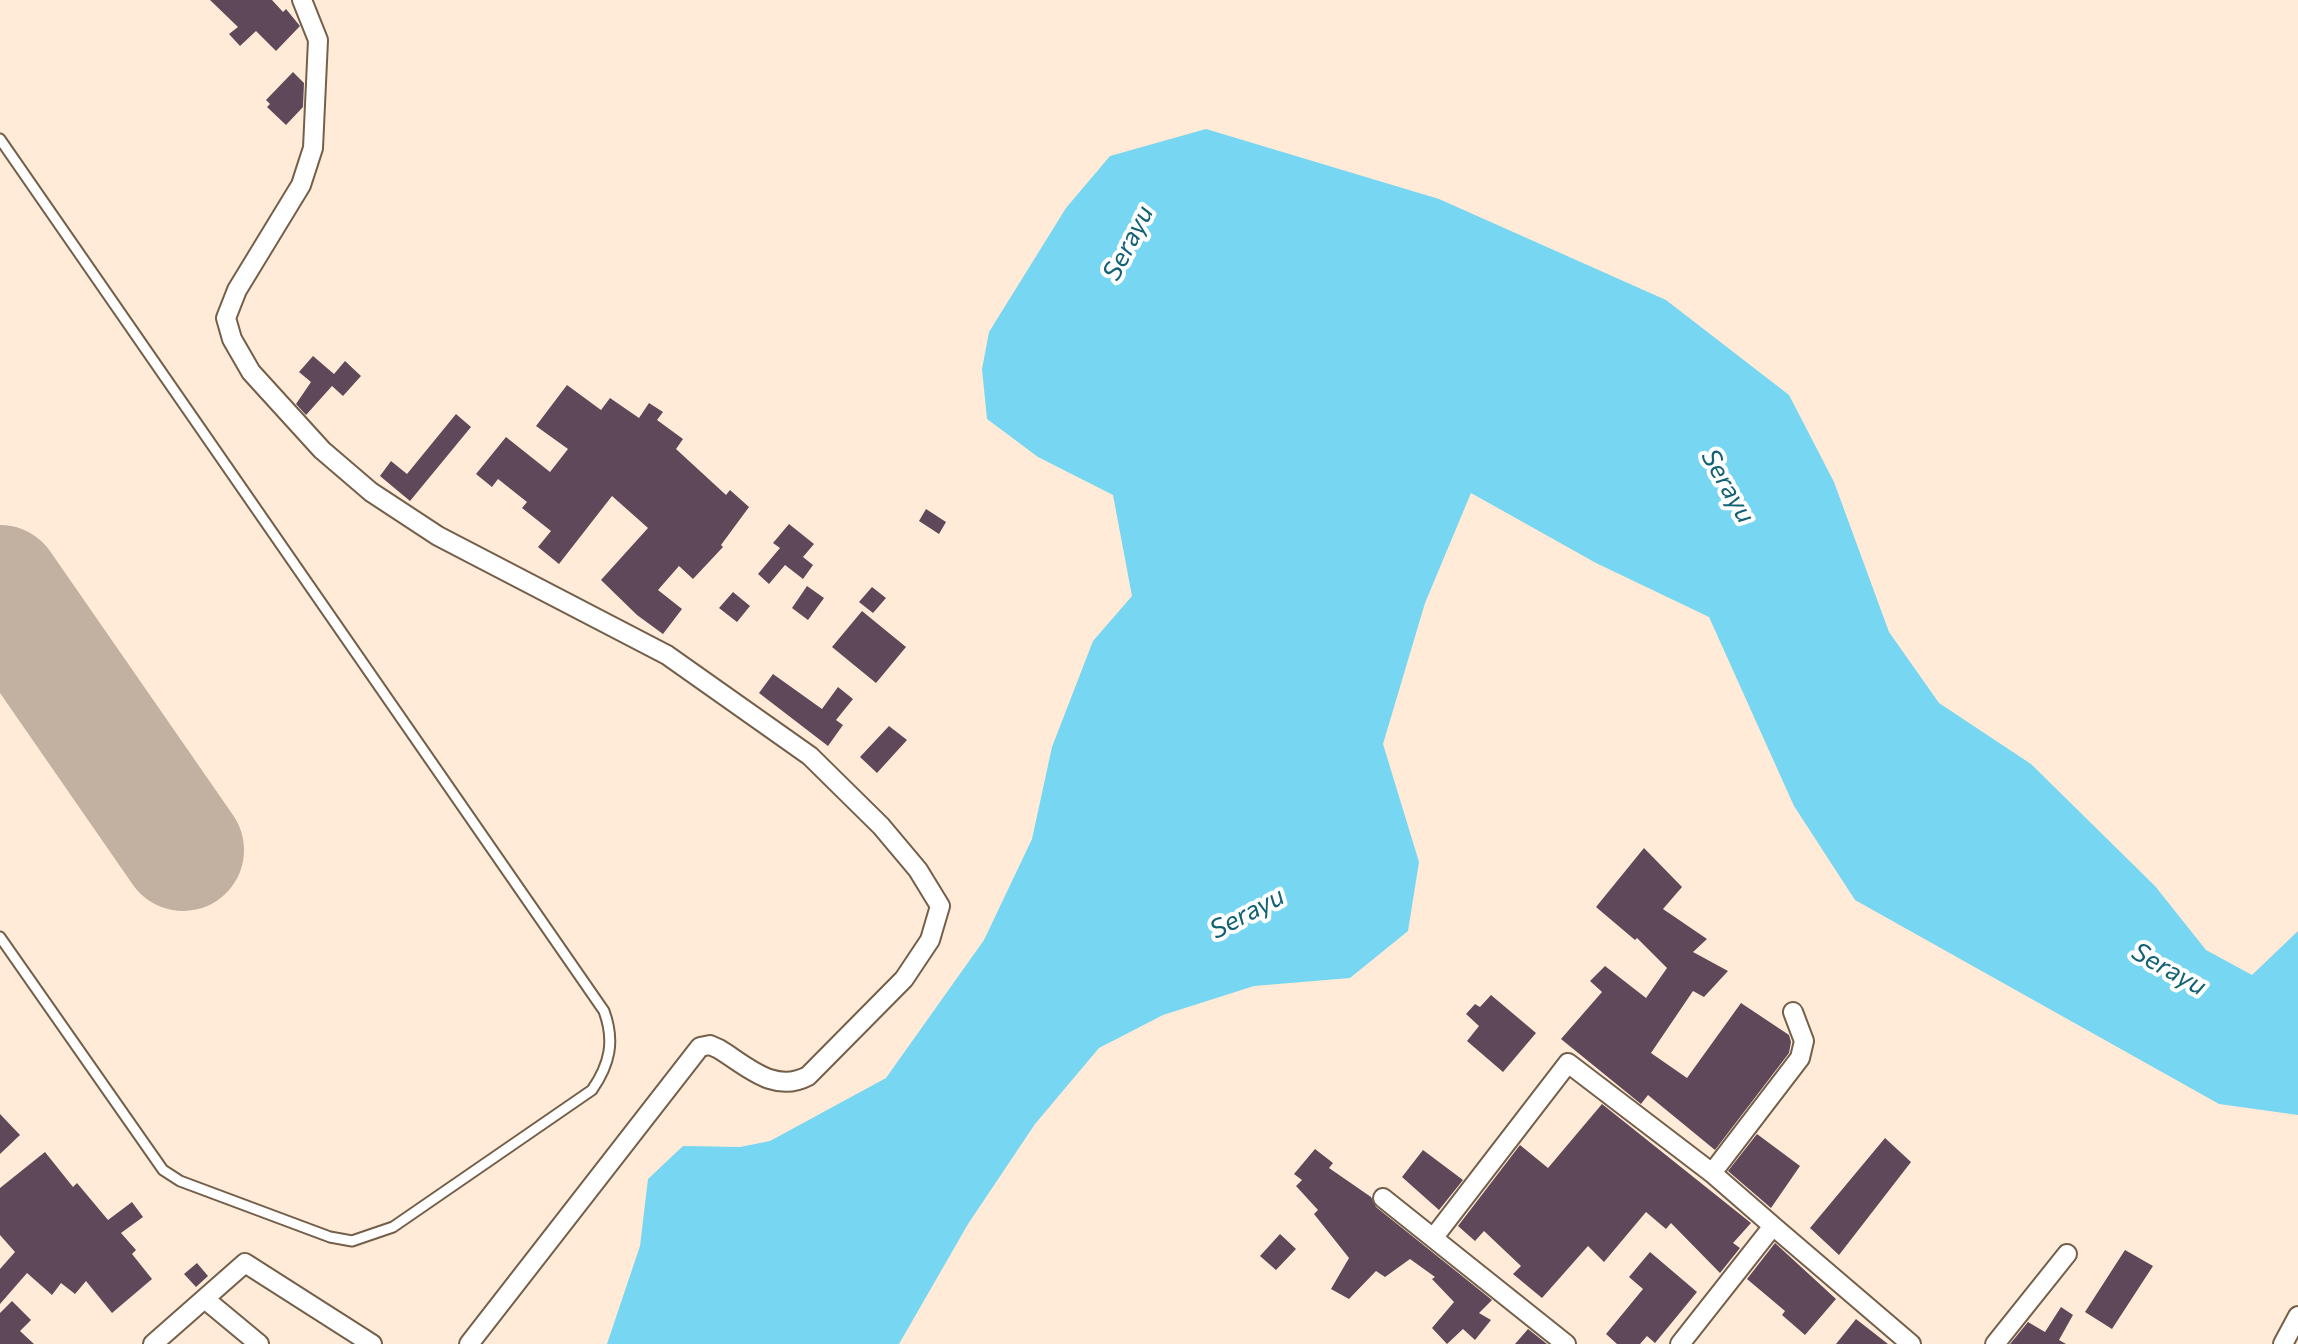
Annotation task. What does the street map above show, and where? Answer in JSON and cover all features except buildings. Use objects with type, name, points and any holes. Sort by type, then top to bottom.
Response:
[{"type":"street","points":[[302,0],[318,40],[313,148],[301,185],[237,290],[226,318],[232,339],[251,372],[322,450],[371,492],[438,536],[667,655],[810,756],[881,826],[918,870],[940,906],[930,940],[904,979],[808,1076],[787,1083],[772,1082],[719,1049],[710,1045],[700,1047],[469,1344]]},
{"type":"street","points":[[1712,1173],[1800,1058],[1804,1041],[1793,1012]]},
{"type":"street","points":[[1434,1237],[1568,1063],[1712,1173],[1911,1344]]},
{"type":"street","points":[[1383,1198],[1566,1344]]},
{"type":"street","points":[[1680,1344],[1773,1226]]},
{"type":"street","points":[[1995,1344],[2067,1254]]},
{"type":"street","points":[[153,1344],[245,1263],[372,1344]]},
{"type":"street","points":[[206,1300],[259,1344]]},
{"type":"street","points":[[2283,1344],[2298,1316]]},
{"type":"lane","points":[[0,139],[604,1011],[611,1029],[611,1048],[604,1073],[592,1090],[393,1227],[371,1238],[341,1239],[180,1181],[163,1170],[0,937]]},
{"type":"water","name":"Serayu","points":[[1206,129],[1439,199],[1666,300],[1789,395],[1834,482],[1889,632],[1939,703],[2031,764],[2155,886],[2206,950],[2252,975],[2298,931],[2298,1115],[2219,1104],[1855,900],[1794,806],[1709,617],[1596,563],[1471,493],[1425,603],[1383,744],[1419,862],[1408,931],[1350,978],[1254,986],[1163,1015],[1099,1048],[1035,1124],[968,1224],[899,1344],[607,1344],[640,1246],[648,1179],[683,1146],[740,1147],[770,1141],[886,1078],[984,940],[1032,839],[1052,747],[1093,641],[1132,596],[1113,495],[1038,457],[987,419],[982,369],[989,332],[1066,208],[1110,156]]},
{"type":"runway","points":[[0,586],[183,850]]}]
